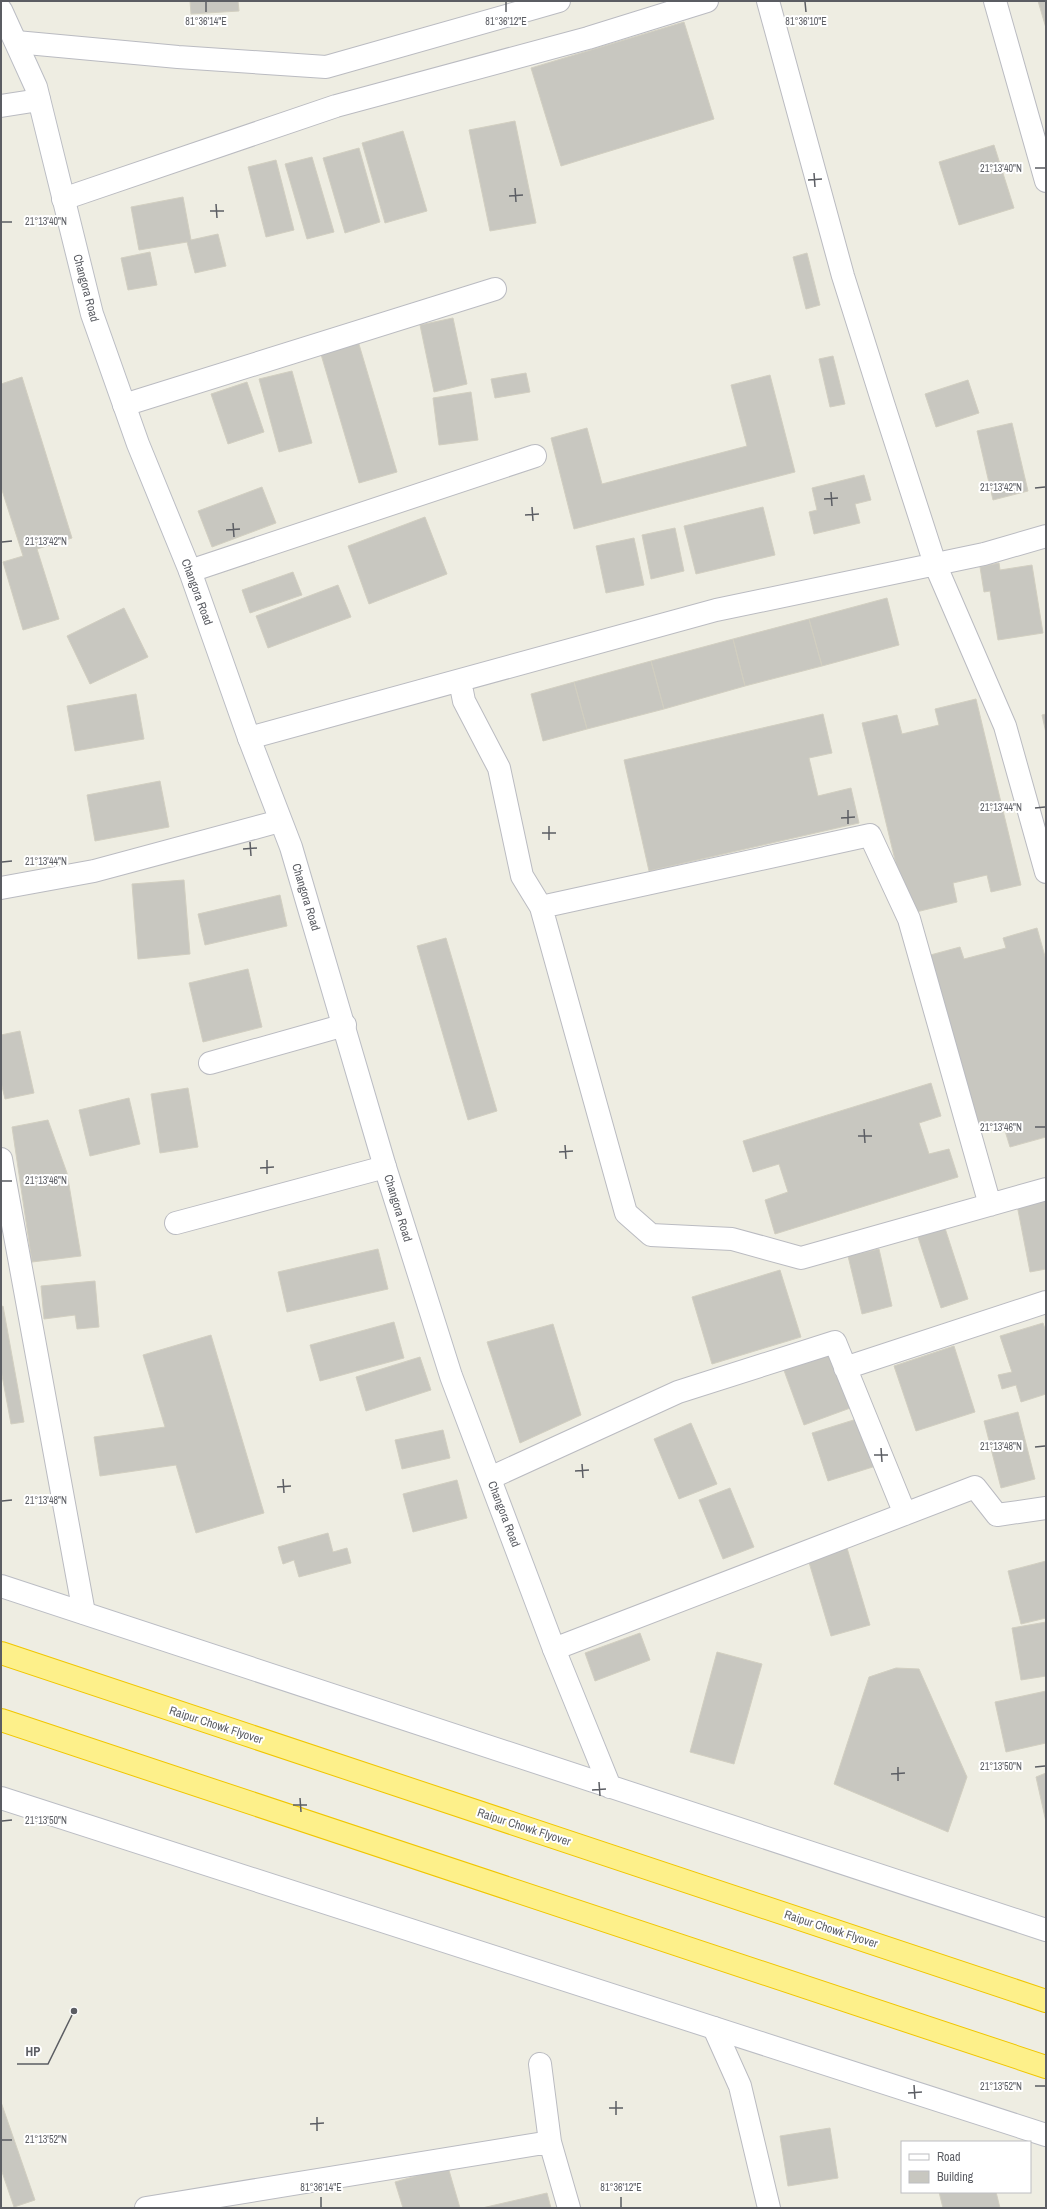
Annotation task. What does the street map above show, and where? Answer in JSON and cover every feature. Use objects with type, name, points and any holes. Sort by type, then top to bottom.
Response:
[{"type":"highway","name":"Raipur Chowk Flyover","points":[[1,1653],[1046,2001]]},
{"type":"highway","points":[[1,1720],[1046,2067]]},
{"type":"street","points":[[16,42],[178,57],[326,67],[558,1]]},
{"type":"street","points":[[63,198],[336,106],[588,38],[707,1]]},
{"type":"street","points":[[768,1],[843,276],[935,564],[1005,726],[1046,872]]},
{"type":"street","points":[[995,1],[1046,181]]},
{"type":"street","name":"Changora Road","points":[[1,10],[36,87],[92,314],[124,405],[190,571],[249,738],[291,847],[386,1167],[452,1376],[554,1649],[610,1787]]},
{"type":"street","points":[[1,106],[39,100]]},
{"type":"street","points":[[124,405],[495,289]]},
{"type":"street","points":[[190,571],[535,456]]},
{"type":"street","points":[[249,738],[716,610],[984,554],[1046,536]]},
{"type":"street","points":[[460,681],[464,701],[499,768],[522,876],[541,906],[626,1213],[651,1234],[732,1239],[801,1258],[1046,1189]]},
{"type":"street","points":[[1,888],[94,871],[280,821]]},
{"type":"street","points":[[541,906],[870,835],[909,919],[990,1205]]},
{"type":"street","points":[[210,1063],[345,1025]]},
{"type":"street","points":[[1,1159],[84,1614]]},
{"type":"street","points":[[176,1223],[386,1167]]},
{"type":"street","points":[[845,1368],[1046,1302]]},
{"type":"street","points":[[490,1478],[678,1392],[835,1342],[905,1514]]},
{"type":"street","points":[[554,1649],[975,1487],[997,1515],[1046,1508]]},
{"type":"street","points":[[1,1586],[1046,1930]]},
{"type":"street","points":[[1,1798],[1046,2135]]},
{"type":"street","points":[[714,2028],[740,2086],[769,2208]]},
{"type":"street","points":[[540,2064],[550,2142],[569,2208]]},
{"type":"street","points":[[146,2208],[550,2142]]},
{"type":"building","points":[[190,1],[238,1],[239,11],[191,14]]},
{"type":"building","points":[[1038,1],[1046,1],[1046,28]]},
{"type":"building","points":[[684,22],[714,119],[561,166],[531,68]]},
{"type":"building","points":[[515,121],[536,223],[490,231],[469,130]]},
{"type":"building","points":[[403,131],[427,211],[385,223],[362,143]]},
{"type":"building","points":[[994,145],[1014,208],[959,225],[939,162]]},
{"type":"building","points":[[359,148],[380,222],[345,233],[323,158]]},
{"type":"building","points":[[312,157],[334,232],[307,239],[285,164]]},
{"type":"building","points":[[276,160],[294,230],[266,237],[248,167]]},
{"type":"building","points":[[183,197],[191,240],[218,234],[226,266],[195,273],[187,242],[139,250],[131,207]]},
{"type":"building","points":[[150,252],[157,285],[128,290],[121,258]]},
{"type":"building","points":[[807,253],[820,305],[806,309],[793,257]]},
{"type":"building","points":[[453,318],[467,384],[434,392],[420,325]]},
{"type":"building","points":[[358,341],[397,472],[359,483],[320,351]]},
{"type":"building","points":[[833,356],[845,404],[830,407],[819,359]]},
{"type":"building","points":[[292,371],[312,443],[279,452],[259,379]]},
{"type":"building","points":[[526,373],[530,392],[495,398],[491,379]]},
{"type":"building","points":[[770,375],[795,472],[574,529],[551,438],[587,428],[602,484],[747,446],[731,385]]},
{"type":"building","points":[[22,377],[72,538],[37,549],[59,619],[23,630],[3,562],[23,556],[1,487],[1,384]]},
{"type":"building","points":[[968,380],[979,413],[936,427],[925,394]]},
{"type":"building","points":[[247,382],[264,432],[228,444],[211,394]]},
{"type":"building","points":[[471,392],[478,440],[439,445],[433,398]]},
{"type":"building","points":[[1012,423],[1028,491],[993,500],[977,431]]},
{"type":"building","points":[[864,475],[871,500],[855,504],[860,523],[814,534],[809,512],[817,510],[812,488]]},
{"type":"building","points":[[262,487],[276,523],[212,547],[198,511]]},
{"type":"building","points":[[763,507],[775,555],[696,574],[684,526]]},
{"type":"building","points":[[425,517],[447,574],[369,604],[348,546]]},
{"type":"building","points":[[675,528],[684,571],[651,579],[642,535]]},
{"type":"building","points":[[634,538],[644,585],[606,593],[596,546]]},
{"type":"building","points":[[999,563],[1000,570],[1032,565],[1043,633],[998,640],[990,591],[984,592],[980,567]]},
{"type":"building","points":[[293,572],[302,595],[250,613],[242,590]]},
{"type":"building","points":[[338,585],[351,617],[268,648],[256,616]]},
{"type":"building","points":[[887,598],[899,645],[822,666],[809,619]]},
{"type":"building","points":[[124,608],[148,657],[90,684],[67,636]]},
{"type":"building","points":[[809,619],[822,666],[745,686],[733,639]]},
{"type":"building","points":[[733,639],[745,686],[664,709],[651,661]]},
{"type":"building","points":[[651,661],[664,709],[587,729],[574,682]]},
{"type":"building","points":[[574,682],[587,729],[543,741],[531,694]]},
{"type":"building","points":[[136,694],[144,739],[75,751],[67,706]]},
{"type":"building","points":[[976,699],[1021,885],[991,892],[987,875],[953,883],[957,902],[908,914],[862,723],[897,715],[902,734],[939,725],[935,709]]},
{"type":"building","points":[[823,714],[832,753],[809,758],[818,796],[851,788],[859,823],[649,871],[624,760]]},
{"type":"building","points":[[1046,714],[1046,733],[1042,715]]},
{"type":"building","points":[[160,781],[169,827],[95,841],[87,795]]},
{"type":"building","points":[[184,880],[190,954],[138,959],[132,884]]},
{"type":"building","points":[[280,895],[287,926],[205,945],[198,914]]},
{"type":"building","points":[[1037,928],[1046,960],[1046,1137],[1010,1147],[1002,1121],[971,1130],[923,957],[960,947],[964,959],[1006,948],[1003,938]]},
{"type":"building","points":[[446,938],[497,1111],[468,1120],[417,946]]},
{"type":"building","points":[[248,969],[262,1027],[203,1042],[189,983]]},
{"type":"building","points":[[20,1031],[34,1093],[5,1099],[1,1082],[1,1035]]},
{"type":"building","points":[[931,1083],[941,1116],[919,1123],[929,1154],[949,1149],[958,1177],[775,1234],[765,1200],[788,1192],[779,1164],[753,1172],[743,1141]]},
{"type":"building","points":[[188,1088],[198,1147],[160,1153],[151,1094]]},
{"type":"building","points":[[129,1098],[140,1144],[90,1156],[79,1110]]},
{"type":"building","points":[[48,1120],[67,1173],[81,1256],[32,1262],[12,1127]]},
{"type":"building","points":[[1046,1200],[1046,1269],[1030,1272],[1017,1205]]},
{"type":"building","points":[[944,1225],[968,1299],[941,1308],[917,1234]]},
{"type":"building","points":[[378,1249],[388,1289],[287,1312],[278,1272]]},
{"type":"building","points":[[879,1249],[892,1306],[862,1314],[848,1256]]},
{"type":"building","points":[[780,1270],[801,1337],[712,1364],[692,1297]]},
{"type":"building","points":[[95,1281],[99,1327],[77,1329],[75,1315],[44,1319],[41,1286]]},
{"type":"building","points":[[3,1306],[24,1422],[11,1424],[1,1370],[1,1307]]},
{"type":"building","points":[[394,1322],[404,1358],[320,1381],[310,1345]]},
{"type":"building","points":[[1043,1323],[1046,1332],[1046,1394],[1021,1402],[1016,1385],[1002,1389],[998,1375],[1012,1372],[1000,1336]]},
{"type":"building","points":[[553,1324],[581,1415],[520,1443],[487,1342]]},
{"type":"building","points":[[211,1335],[264,1513],[196,1533],[176,1465],[100,1476],[94,1437],[165,1427],[143,1355]]},
{"type":"building","points":[[954,1346],[975,1412],[916,1431],[894,1366]]},
{"type":"building","points":[[831,1347],[853,1407],[804,1425],[782,1365]]},
{"type":"building","points":[[420,1357],[431,1390],[366,1411],[356,1377]]},
{"type":"building","points":[[1018,1412],[1035,1479],[1001,1488],[984,1421]]},
{"type":"building","points":[[860,1418],[876,1466],[828,1481],[812,1433]]},
{"type":"building","points":[[691,1423],[717,1484],[679,1499],[654,1439]]},
{"type":"building","points":[[443,1430],[450,1458],[402,1469],[395,1440]]},
{"type":"building","points":[[457,1480],[467,1518],[413,1532],[403,1494]]},
{"type":"building","points":[[730,1488],[754,1547],[723,1559],[699,1500]]},
{"type":"building","points":[[328,1533],[333,1552],[347,1548],[351,1563],[299,1577],[294,1560],[283,1564],[278,1547]]},
{"type":"building","points":[[847,1548],[870,1625],[831,1636],[808,1559]]},
{"type":"building","points":[[1046,1561],[1046,1618],[1021,1624],[1008,1571]]},
{"type":"building","points":[[1046,1622],[1046,1676],[1021,1680],[1012,1628]]},
{"type":"building","points":[[640,1633],[650,1660],[595,1681],[585,1653]]},
{"type":"building","points":[[717,1652],[762,1664],[734,1764],[690,1752]]},
{"type":"building","points":[[896,1668],[919,1669],[967,1777],[948,1832],[834,1784],[869,1677]]},
{"type":"building","points":[[1046,1691],[1046,1743],[1006,1752],[995,1702]]},
{"type":"building","points":[[1046,1773],[1046,1822],[1036,1777]]},
{"type":"building","points":[[1,2102],[35,2200],[14,2207],[1,2169]]},
{"type":"building","points":[[830,2128],[838,2178],[788,2186],[780,2136]]},
{"type":"building","points":[[448,2167],[460,2208],[403,2208],[395,2182]]},
{"type":"building","points":[[547,2193],[551,2208],[482,2208]]},
{"type":"building","points":[[939,2193],[996,2193],[1000,2208],[943,2208]]},
{"type":"place","name":"HP","points":[[74,2011]]}]
